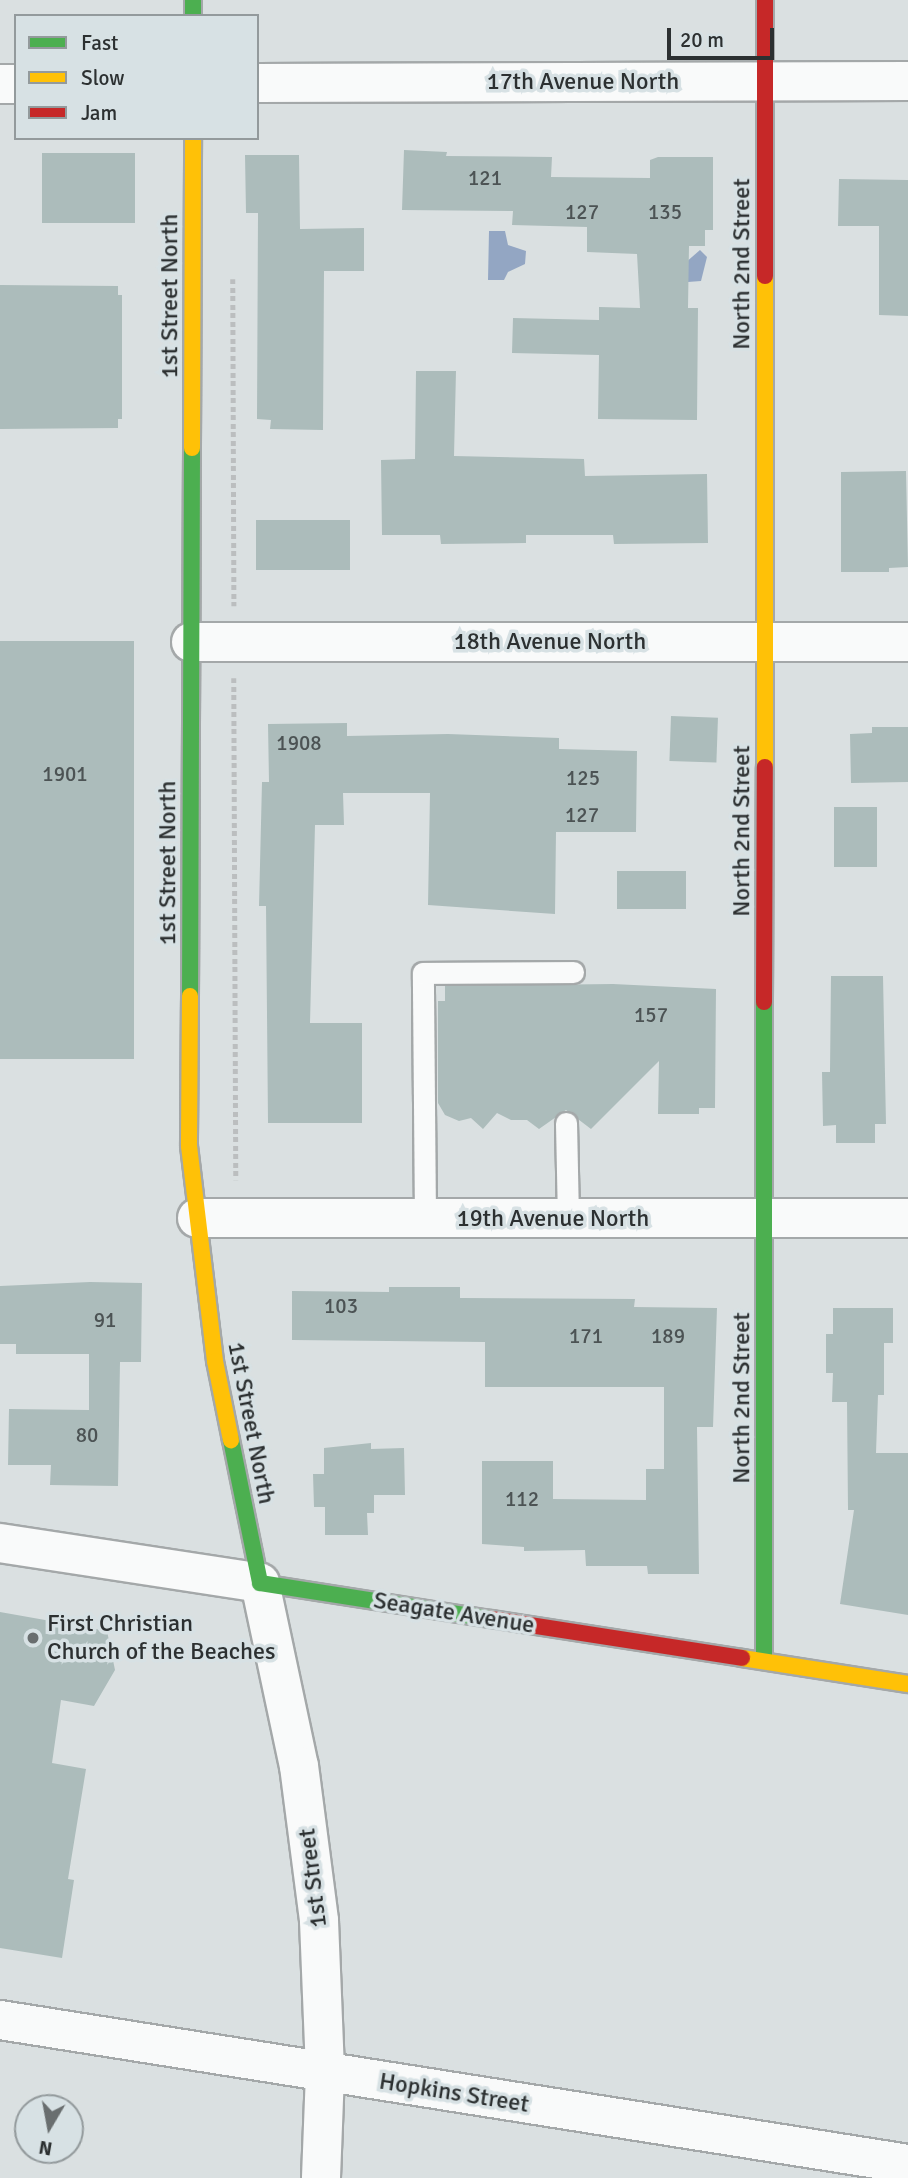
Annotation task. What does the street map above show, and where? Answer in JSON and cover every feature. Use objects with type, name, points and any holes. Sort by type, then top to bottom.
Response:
[{"type":"street","name":"North 2nd Street","points":[[764,1661],[765,0]]},
{"type":"street","name":"17th Avenue North","points":[[259,83],[908,81]]},
{"type":"street","name":"1st Street North","points":[[193,140],[189,1146],[215,1361],[260,1583]]},
{"type":"street","name":"18th Avenue North","points":[[191,642],[908,642]]},
{"type":"street","name":"19th Avenue North","points":[[197,1218],[908,1218]]},
{"type":"street","name":"Seagate Avenue","points":[[0,1543],[908,1684]]},
{"type":"street","name":"1st Street","points":[[260,1583],[299,1766],[319,1921],[325,2073],[321,2178]]},
{"type":"street","name":"Hopkins Street","points":[[0,2020],[908,2164]]},
{"type":"lane","points":[[425,1219],[422,973],[573,972]]},
{"type":"lane","points":[[565,1123],[568,1218]]},
{"type":"path","points":[[233,264],[238,1218]]},
{"type":"water","points":[[489,231],[505,231],[508,245],[526,251],[525,264],[508,272],[504,280],[488,280]]},
{"type":"water","points":[[700,250],[707,257],[701,281],[661,284]]},
{"type":"building","points":[[404,150],[447,152],[446,156],[552,157],[551,177],[650,178],[650,160],[658,157],[713,157],[713,230],[705,230],[705,246],[689,246],[688,308],[698,308],[697,420],[598,419],[599,355],[512,353],[513,318],[599,320],[599,307],[640,308],[637,254],[587,252],[587,227],[512,225],[513,211],[402,210]]},
{"type":"building","points":[[42,153],[135,153],[135,223],[42,223]]},
{"type":"building","points":[[245,155],[299,155],[300,229],[364,228],[364,271],[324,271],[323,430],[270,429],[271,420],[257,419],[258,213],[246,213]]},
{"type":"building","points":[[839,179],[908,180],[908,316],[879,315],[879,226],[838,226]]},
{"type":"building","points":[[0,285],[118,286],[118,295],[122,295],[122,419],[118,419],[118,428],[0,429]]},
{"type":"building","points":[[416,371],[456,371],[454,456],[584,459],[585,476],[707,474],[708,543],[614,544],[613,535],[526,535],[526,543],[441,544],[440,535],[382,535],[381,460],[415,459]]},
{"type":"building","points":[[906,471],[908,567],[889,568],[889,572],[841,572],[841,472]]},
{"type":"building","points":[[256,520],[350,520],[350,570],[256,570]]},
{"type":"building","points":[[0,641],[134,641],[134,1059],[0,1059]]},
{"type":"building","points":[[671,716],[718,718],[716,763],[669,761]]},
{"type":"building","points":[[347,723],[347,736],[448,734],[559,738],[559,749],[637,751],[636,832],[556,832],[555,914],[428,905],[430,793],[343,793],[344,825],[315,825],[310,1023],[362,1023],[362,1123],[268,1123],[266,906],[259,906],[262,782],[269,782],[268,724]]},
{"type":"building","points":[[872,727],[908,727],[908,782],[851,783],[850,734],[872,733]]},
{"type":"building","points":[[834,807],[877,807],[877,867],[834,867]]},
{"type":"building","points":[[617,871],[686,871],[686,909],[617,909]]},
{"type":"building","points":[[831,976],[883,976],[886,1124],[875,1124],[875,1143],[836,1143],[836,1125],[823,1126],[822,1072],[830,1072]]},
{"type":"building","points":[[613,984],[716,989],[715,1108],[699,1108],[699,1114],[658,1114],[659,1061],[591,1129],[566,1110],[539,1129],[527,1120],[511,1120],[497,1113],[483,1129],[471,1118],[459,1121],[445,1115],[438,1103],[438,1001],[445,1001],[445,986]]},
{"type":"building","points":[[142,1283],[141,1362],[120,1362],[118,1486],[50,1485],[51,1465],[8,1465],[9,1409],[89,1410],[89,1354],[16,1354],[16,1344],[0,1344],[0,1286]]},
{"type":"building","points":[[389,1287],[460,1287],[460,1298],[635,1299],[634,1307],[717,1308],[713,1427],[697,1427],[699,1574],[648,1574],[647,1566],[586,1566],[585,1550],[524,1551],[524,1547],[482,1544],[482,1461],[553,1461],[553,1499],[646,1500],[646,1469],[664,1469],[664,1387],[485,1387],[485,1342],[292,1340],[292,1291],[389,1292]]},
{"type":"building","points":[[833,1308],[893,1308],[893,1343],[884,1343],[884,1395],[878,1395],[876,1453],[908,1453],[908,1615],[840,1604],[854,1510],[848,1510],[847,1402],[832,1402],[833,1373],[826,1373],[826,1334],[833,1334]]},
{"type":"building","points":[[371,1443],[371,1449],[404,1448],[405,1495],[374,1495],[374,1513],[367,1513],[368,1535],[325,1535],[325,1507],[314,1507],[313,1474],[324,1474],[324,1448]]},
{"type":"building","points":[[0,1612],[107,1631],[115,1670],[94,1706],[61,1700],[52,1763],[86,1769],[68,1879],[74,1880],[62,1958],[0,1948]]},
{"type":"traffic: fast","points":[[193,0],[193,14]]},
{"type":"traffic: fast","points":[[190,996],[192,448]]},
{"type":"traffic: fast","points":[[764,1002],[764,1661]]},
{"type":"traffic: fast","points":[[231,1440],[260,1583],[491,1619]]},
{"type":"traffic: slow","points":[[192,448],[193,140]]},
{"type":"traffic: slow","points":[[765,276],[765,767]]},
{"type":"traffic: slow","points":[[190,996],[189,1146],[215,1361],[231,1440]]},
{"type":"traffic: slow","points":[[742,1658],[908,1684]]},
{"type":"traffic: jam","points":[[765,0],[765,276]]},
{"type":"traffic: jam","points":[[764,1002],[765,767]]},
{"type":"traffic: jam","points":[[491,1619],[742,1658]]},
{"type":"place","name":"First Christian Church of the Beaches","points":[[33,1638]]}]
